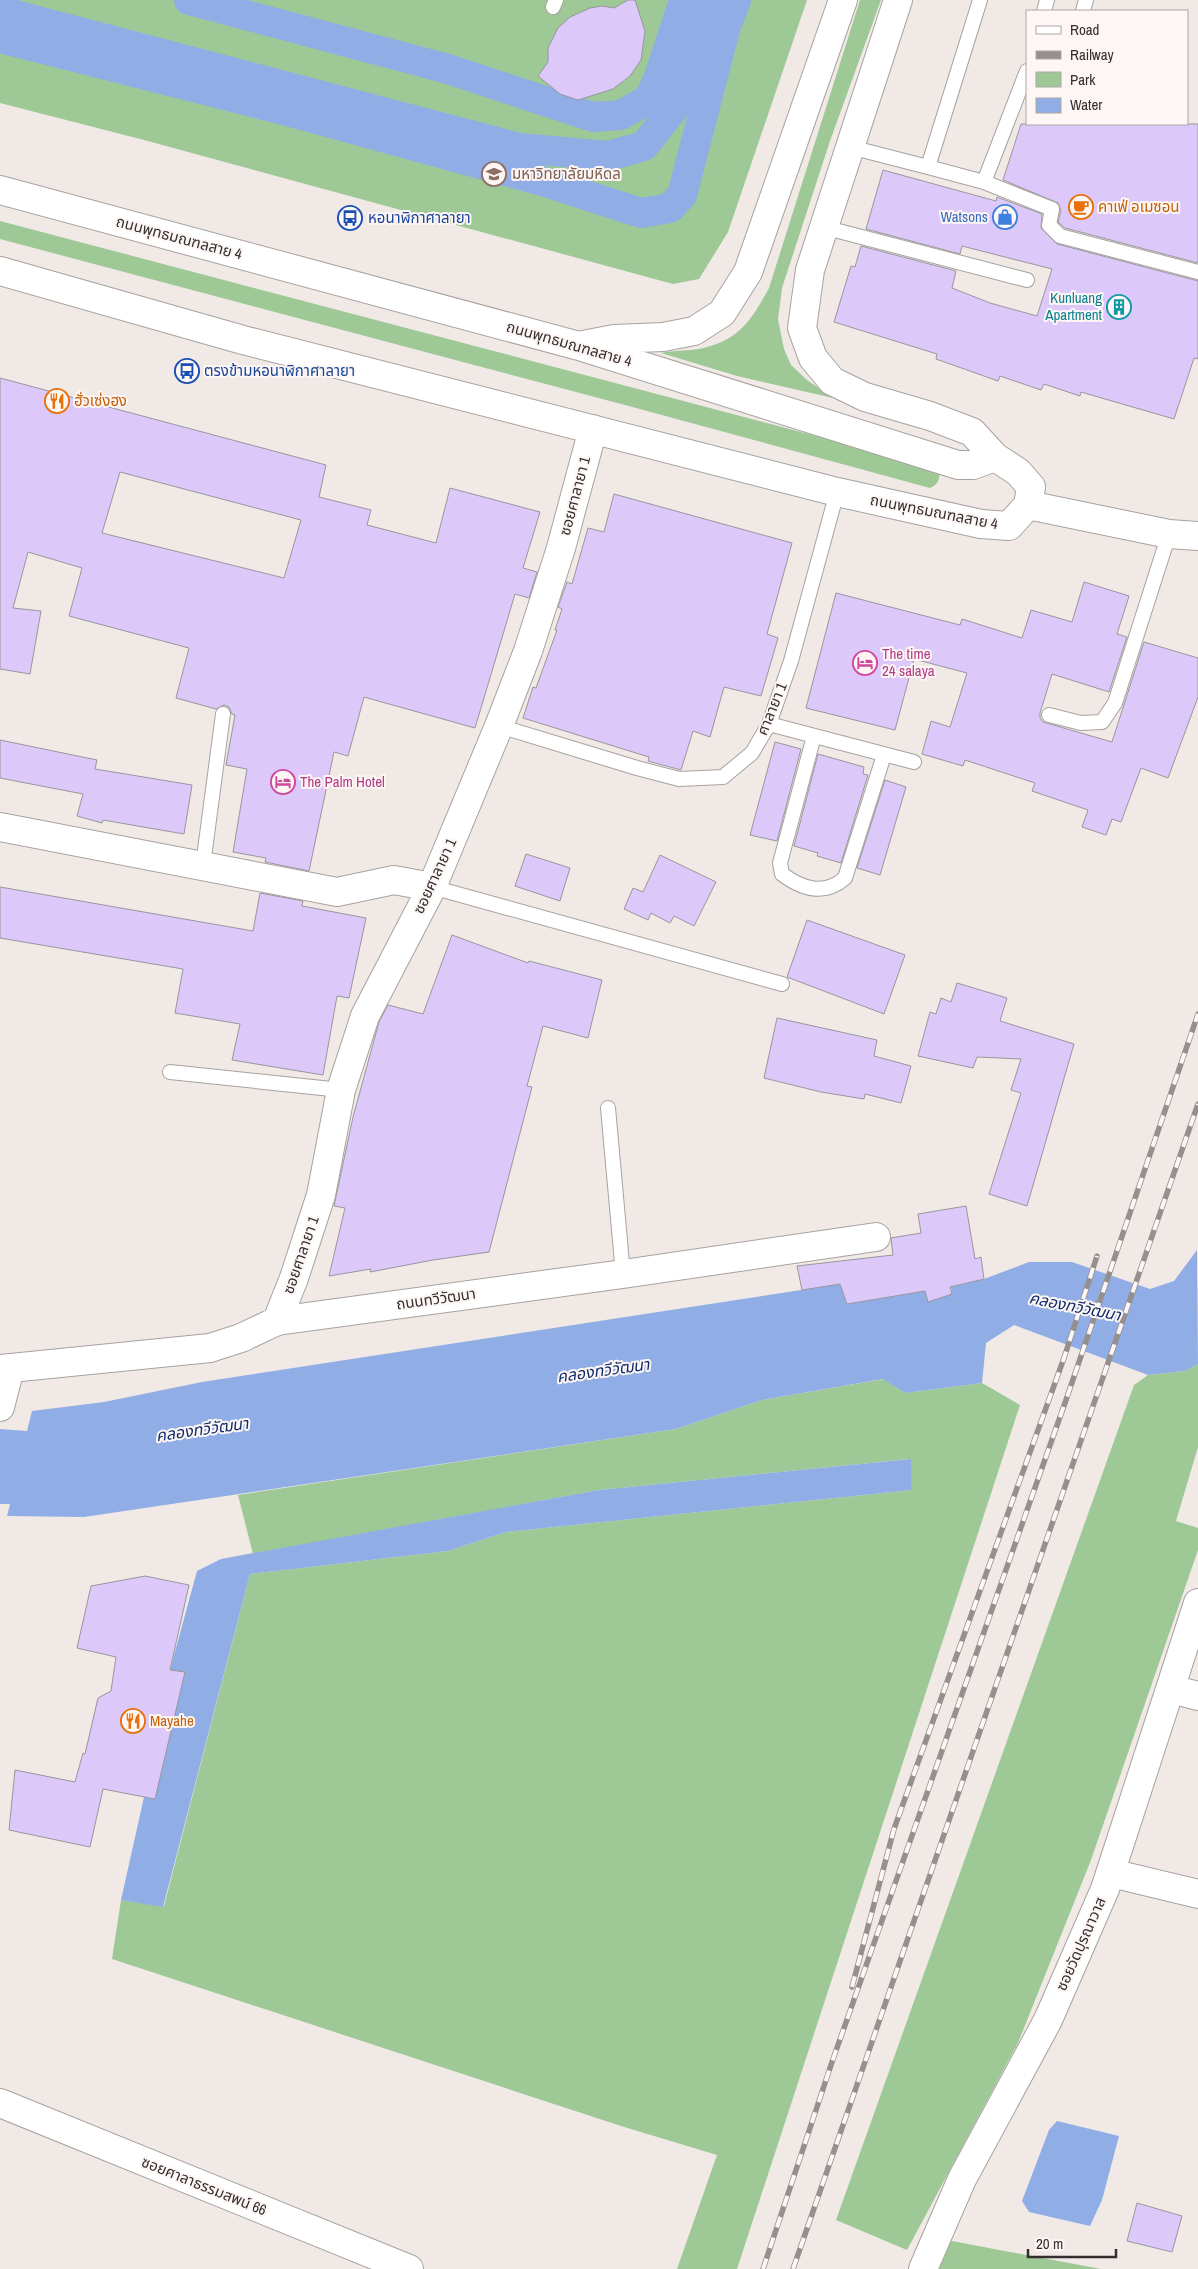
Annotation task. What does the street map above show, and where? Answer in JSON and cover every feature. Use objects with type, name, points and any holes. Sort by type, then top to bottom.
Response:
[{"type":"main road","points":[[579,346],[614,339],[663,337],[694,331],[722,313],[748,272],[842,0]]},
{"type":"main road","points":[[898,0],[810,270],[802,328],[812,358],[832,381],[865,397],[930,416],[972,432],[994,457],[1018,472],[1031,487],[1028,505],[1169,534],[1198,536]]},
{"type":"main road","name":"ถนนพุทธมณฑลสาย 4","points":[[0,190],[579,346],[958,464],[973,465],[994,457]]},
{"type":"main road","name":"ถนนพุทธมณฑลสาย 4","points":[[0,271],[252,343],[838,492],[990,525],[1009,526],[1028,505]]},
{"type":"main road","name":"ซอยศาลายา 1","points":[[277,1320],[294,1278],[321,1196],[341,1090],[365,1016],[432,887],[499,726],[528,651],[561,548],[593,429]]},
{"type":"main road","points":[[0,827],[337,892],[394,880],[432,887]]},
{"type":"main road","name":"ถนนทวีวัฒนา","points":[[5,1369],[210,1348],[241,1338],[277,1320],[623,1274],[876,1237]]},
{"type":"main road","points":[[1,1402],[5,1369]]},
{"type":"main road","name":"ซอยวัดปุรณาวาส","points":[[923,2269],[962,2180],[1048,2020],[1111,1873],[1198,1603]]},
{"type":"main road","points":[[1171,1689],[1198,1696]]},
{"type":"main road","points":[[1111,1873],[1198,1894]]},
{"type":"main road","name":"ซอยศาลาธรรมสพน์ 66","points":[[0,2103],[409,2269]]},
{"type":"lane","points":[[928,167],[980,0]]},
{"type":"lane","points":[[984,182],[1026,77]]},
{"type":"lane","points":[[850,148],[984,182],[1052,209],[1049,225],[1060,236],[1198,272]]},
{"type":"lane","points":[[823,227],[1027,280]]},
{"type":"lane","name":"ศาลายา 1","points":[[499,726],[679,779],[723,777],[752,753],[769,724],[791,661],[838,492]]},
{"type":"lane","points":[[1049,715],[1081,723],[1102,722],[1115,703],[1169,534]]},
{"type":"lane","points":[[203,865],[223,714]]},
{"type":"lane","points":[[769,724],[914,762]]},
{"type":"lane","points":[[814,736],[780,863],[782,874],[794,883],[818,891],[836,886],[845,878],[884,754]]},
{"type":"lane","points":[[432,887],[782,984]]},
{"type":"lane","points":[[170,1072],[341,1090]]},
{"type":"lane","points":[[608,1108],[623,1274]]},
{"type":"green space","name":"มหาวิทยาลัยมหิดล","points":[[0,0],[807,0],[728,232],[699,279],[673,284],[144,140],[0,103]]},
{"type":"green space","points":[[860,0],[881,0],[830,141],[782,288],[778,319],[784,349],[791,365],[807,380],[833,398],[737,376],[661,353],[699,349],[724,341],[734,335],[749,320],[769,288]]},
{"type":"green space","points":[[0,221],[934,467],[940,472],[939,480],[930,488],[0,239]]},
{"type":"green space","points":[[1198,1364],[1198,1447],[1176,1521],[1198,1528],[1198,1550],[1091,1860],[1018,2043],[907,2250],[836,2220],[1134,1385],[1148,1375],[1185,1371]]},
{"type":"green space","points":[[884,1379],[905,1393],[982,1383],[1020,1405],[737,2269],[677,2269],[717,2155],[621,2126],[112,1959],[121,1900],[164,1906],[250,1574],[448,1551],[506,1532],[912,1490],[910,1459],[599,1490],[253,1554],[238,1495],[676,1429],[762,1400]]},
{"type":"green space","points":[[952,2241],[1101,2269],[933,2269],[942,2243]]},
{"type":"water","name":"คลองทวีวัฒนา","points":[[1197,1250],[1198,1364],[1185,1371],[1148,1375],[1014,1325],[986,1343],[982,1383],[905,1393],[883,1379],[762,1400],[676,1429],[84,1517],[7,1516],[10,1504],[0,1504],[0,1429],[27,1431],[32,1411],[104,1402],[202,1382],[840,1284],[847,1304],[925,1291],[929,1301],[952,1294],[951,1287],[984,1279],[1029,1262],[1072,1262],[1150,1289],[1174,1281]]},
{"type":"water","points":[[911,1459],[912,1490],[506,1532],[448,1551],[250,1574],[163,1907],[121,1900],[144,1797],[154,1799],[184,1672],[170,1670],[197,1571],[221,1559],[599,1490]]},
{"type":"water","points":[[1057,2121],[1119,2136],[1102,2200],[1090,2226],[1029,2212],[1022,2201],[1049,2130]]},
{"type":"building","points":[[628,0],[635,0],[645,31],[641,60],[630,76],[613,89],[578,100],[560,94],[538,76],[548,62],[548,48],[558,28],[570,17],[590,8],[602,6],[614,8]]},
{"type":"building","points":[[1021,124],[1198,124],[1198,263],[1065,228],[1058,222],[1061,210],[1058,203],[1003,180]]},
{"type":"building","points":[[883,170],[996,201],[997,197],[1042,214],[1041,228],[1057,244],[1198,281],[1198,359],[1194,358],[1174,419],[1081,392],[1080,396],[1044,384],[1041,390],[1000,376],[998,381],[936,359],[937,354],[834,322],[851,266],[855,267],[861,246],[956,271],[952,288],[990,303],[1037,316],[1052,269],[962,246],[960,254],[866,229]]},
{"type":"building","points":[[0,378],[326,465],[319,497],[371,510],[367,525],[436,543],[450,488],[540,512],[523,568],[537,572],[529,598],[515,594],[475,728],[364,697],[348,756],[334,752],[309,871],[265,862],[266,858],[233,852],[247,769],[226,765],[235,715],[232,714],[229,707],[224,705],[216,709],[176,698],[189,648],[69,616],[82,568],[28,552],[13,608],[41,611],[30,674],[0,669]],"holes":[[[120,472],[301,520],[284,578],[102,533]]]},
{"type":"building","points":[[614,494],[792,543],[767,634],[778,638],[761,696],[724,687],[710,737],[693,731],[681,770],[648,761],[649,757],[523,718],[533,687],[536,688],[557,630],[555,630],[562,609],[558,607],[567,582],[572,584],[588,528],[604,532]]},
{"type":"building","points":[[1084,582],[1129,596],[1117,634],[1127,637],[1109,692],[1052,674],[1040,713],[1040,718],[1043,722],[1112,742],[1144,642],[1198,658],[1198,697],[1168,778],[1141,768],[1121,822],[1112,819],[1106,835],[1082,827],[1088,810],[1032,791],[1035,783],[965,760],[963,766],[922,754],[931,721],[950,727],[967,673],[914,659],[895,730],[806,708],[836,593],[960,625],[962,619],[1022,638],[1031,610],[1072,622]]},
{"type":"building","points":[[0,740],[97,760],[95,769],[192,785],[184,834],[103,820],[102,823],[77,816],[83,794],[0,778]]},
{"type":"building","points":[[775,742],[801,749],[777,841],[750,835]]},
{"type":"building","points":[[818,754],[864,767],[863,774],[868,775],[841,863],[817,856],[818,853],[794,846]]},
{"type":"building","points":[[885,780],[906,787],[880,875],[857,868]]},
{"type":"building","points":[[526,854],[570,868],[560,901],[515,886]]},
{"type":"building","points":[[660,855],[716,882],[694,926],[674,916],[670,923],[651,913],[648,920],[624,909],[633,888],[643,892]]},
{"type":"building","points":[[0,887],[253,931],[260,893],[303,901],[302,906],[366,918],[349,998],[337,996],[323,1075],[232,1060],[240,1024],[175,1013],[183,969],[0,938]]},
{"type":"building","points":[[807,920],[905,955],[884,1014],[787,977]]},
{"type":"building","points":[[452,935],[528,963],[529,961],[602,980],[588,1038],[543,1026],[527,1086],[532,1087],[489,1252],[370,1272],[371,1269],[329,1276],[345,1208],[334,1206],[353,1117],[379,1022],[388,1005],[423,1014]]},
{"type":"building","points":[[957,983],[1007,998],[1000,1021],[1074,1044],[1027,1206],[989,1194],[1021,1093],[1011,1090],[1021,1059],[977,1057],[973,1068],[918,1056],[930,1012],[936,1014],[941,998],[951,1002]]},
{"type":"building","points":[[777,1018],[877,1040],[874,1056],[911,1066],[901,1103],[865,1094],[864,1099],[821,1092],[764,1078]]},
{"type":"building","points":[[966,1206],[975,1259],[981,1257],[984,1279],[950,1287],[952,1294],[928,1302],[925,1291],[847,1304],[840,1284],[802,1290],[797,1266],[893,1255],[891,1238],[921,1233],[918,1214]]},
{"type":"building","name":"Mayahe","points":[[145,1576],[189,1585],[170,1670],[185,1672],[155,1799],[103,1789],[90,1847],[9,1830],[15,1770],[75,1782],[83,1753],[85,1754],[98,1698],[111,1691],[116,1657],[77,1648],[91,1586]]},
{"type":"building","points":[[1137,2203],[1182,2216],[1172,2252],[1127,2241]]},
{"type":"waterway","points":[[189,0],[448,69],[593,117],[621,115],[649,99],[660,74],[684,0]]},
{"type":"waterway","points":[[0,11],[519,148],[608,156],[644,146],[674,108],[712,0]]},
{"type":"waterway","points":[[0,38],[287,111],[542,181],[641,213],[670,208],[682,195],[726,26],[736,0]]},
{"type":"railway","points":[[763,2269],[832,2062],[1066,1400],[1198,1014]]},
{"type":"railway","points":[[793,2269],[1198,1104]]},
{"type":"railway","points":[[852,1987],[894,1829],[1064,1358],[1097,1256]]},
{"type":"place","name":"มหาวิทยาลัยมหิดล","points":[[494,174]]},
{"type":"place","name":"คาเฟ่ อเมซอน","points":[[1081,207]]},
{"type":"place","name":"Watsons","points":[[1005,217]]},
{"type":"place","name":"หอนาฬิกาศาลายา","points":[[350,218]]},
{"type":"place","name":"Kunluang Apartment","points":[[1119,307]]},
{"type":"place","name":"ตรงข้ามหอนาฬิกาศาลายา","points":[[187,371]]},
{"type":"place","name":"ฮั่วเซ่งฮง","points":[[57,401]]},
{"type":"place","name":"The time 24 salaya","points":[[865,663]]},
{"type":"place","name":"The Palm Hotel","points":[[283,782]]},
{"type":"place","name":"Mayahe","points":[[133,1721]]}]
